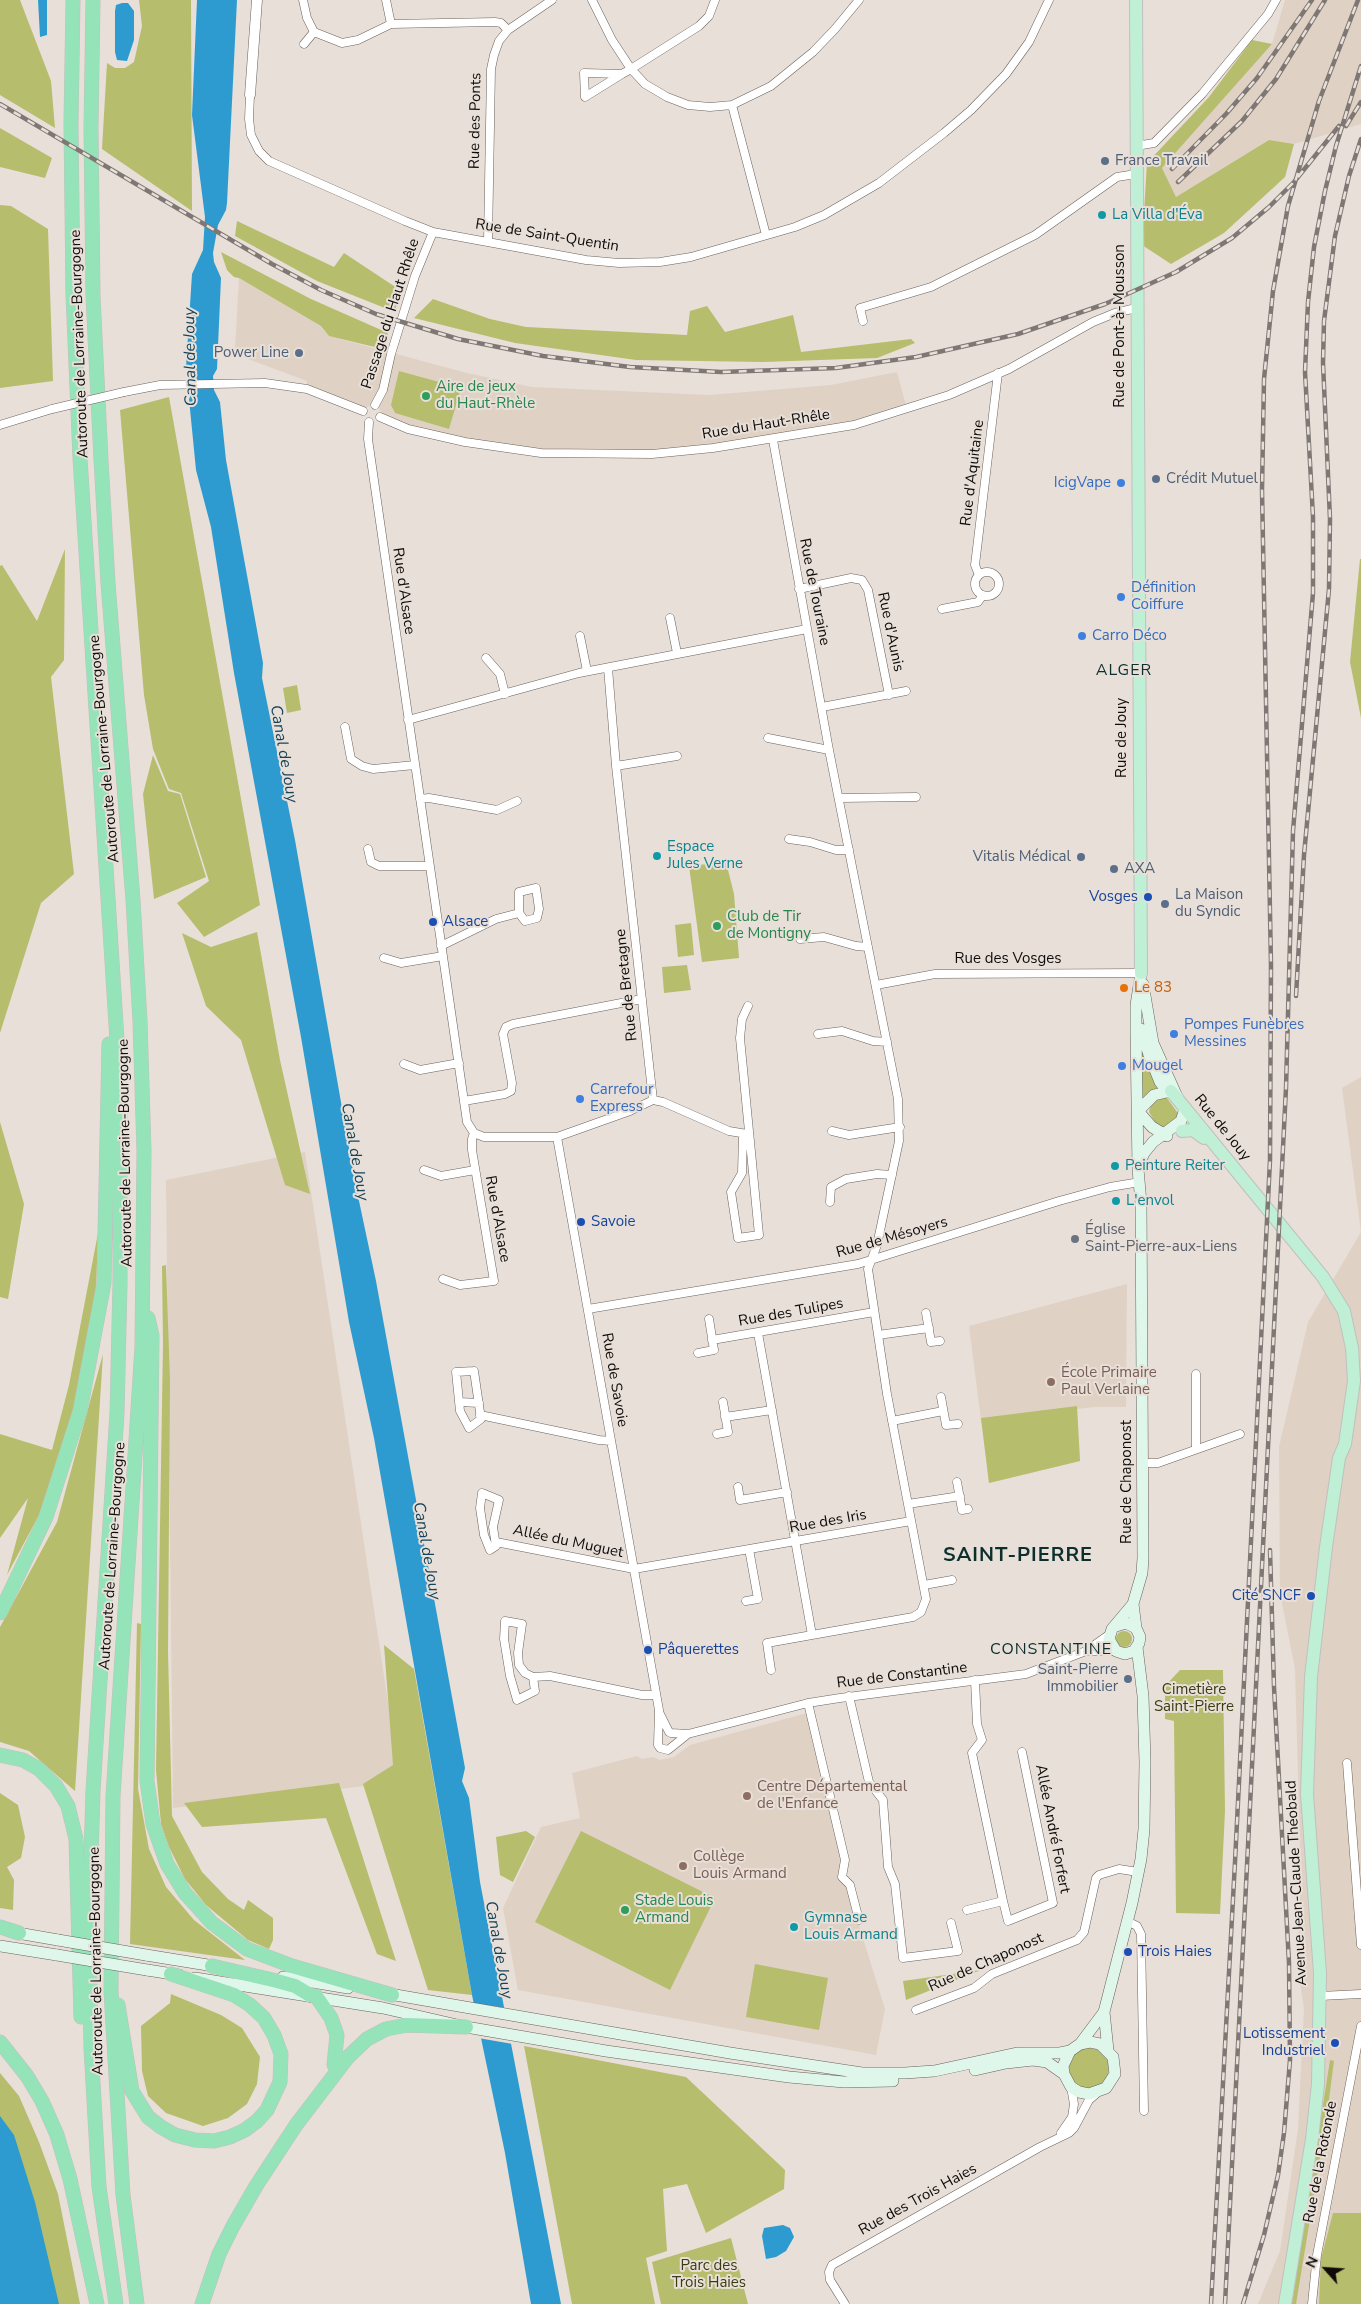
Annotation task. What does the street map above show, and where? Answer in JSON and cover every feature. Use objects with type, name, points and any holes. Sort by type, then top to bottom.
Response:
[{"type":"highway","name":"Autoroute de Lorraine-Bourgogne","points":[[73,0],[71,124],[73,295],[80,458],[120,1087],[120,1292],[117,1413],[93,1791],[89,1924],[91,2048],[99,2187],[116,2304]]},
{"type":"highway","name":"Autoroute de Lorraine-Bourgogne","points":[[92,0],[93,296],[108,583],[130,855],[139,1012],[144,1151],[144,1302],[113,1796],[111,1991],[123,2196],[137,2304]]},
{"type":"highway","points":[[0,1613],[46,1517],[80,1411],[104,1283],[112,949]]},
{"type":"highway","points":[[144,1302],[152,1336],[147,1781],[156,1832],[167,1864],[185,1893],[212,1923],[247,1949],[292,1966],[392,1995]]},
{"type":"highway","points":[[0,1755],[23,1760],[45,1775],[63,1795],[73,1822],[76,1839],[83,2076],[99,2187]]},
{"type":"highway","points":[[0,1929],[19,1933]]},
{"type":"highway","points":[[212,1966],[295,1986],[313,1996],[331,2018],[337,2035],[334,2065]]},
{"type":"highway","points":[[111,1991],[120,2008],[126,2065],[132,2091],[148,2117],[161,2128],[175,2135],[195,2140],[214,2141],[230,2137],[257,2122],[271,2103],[280,2082],[281,2060],[279,2047],[264,2018],[234,1994],[171,1974]]},
{"type":"highway","points":[[202,2304],[220,2254],[233,2226],[256,2186],[296,2125],[348,2058],[367,2040],[386,2029],[407,2025],[466,2027]]},
{"type":"highway","points":[[0,2042],[27,2076],[42,2101],[57,2135],[70,2179],[96,2304]]},
{"type":"main road","name":"Rue de Pont-à-Mousson","points":[[1136,0],[1137,471]]},
{"type":"main road","name":"Rue de Jouy","points":[[1137,471],[1141,973],[1136,1005],[1137,1058]]},
{"type":"main road","points":[[1140,1164],[1152,1142],[1165,1135],[1180,1122],[1182,1105],[1153,1043],[1141,973]]},
{"type":"main road","name":"Rue de Jouy","points":[[1136,1005],[1143,1038],[1163,1086],[1171,1091],[1290,1236]]},
{"type":"main road","name":"Rue de Chaponost","points":[[1136,1628],[1134,1604],[1142,1573],[1143,1558],[1140,1164],[1137,1058]]},
{"type":"main road","points":[[1171,1091],[1154,1094],[1138,1111],[1152,1127],[1165,1135],[1193,1130],[1227,1160]]},
{"type":"main road","name":"Avenue Jean-Claude Théobald","points":[[1285,2304],[1316,2113],[1320,1996],[1309,1834],[1308,1734],[1319,1598],[1339,1458],[1338,1442],[1347,1380],[1352,1364],[1351,1337],[1344,1311],[1323,1277],[1290,1236]]},
{"type":"main road","name":"Rue de Chaponost","points":[[1113,1630],[1134,1604]]},
{"type":"main road","points":[[1108,2050],[1104,2012],[1138,1872],[1143,1838],[1143,1696],[1137,1648],[1140,1637],[1136,1628],[1126,1623],[1113,1630],[1110,1644],[1133,1664],[1140,1674]]},
{"type":"main road","points":[[1118,1652],[1130,1653],[1137,1648]]},
{"type":"main road","points":[[19,1933],[862,2073],[934,2071],[1004,2055],[1070,2051]]},
{"type":"main road","points":[[0,1946],[313,1996],[382,2008],[466,2027],[606,2051],[817,2080],[844,2082],[920,2080],[950,2076],[1006,2063],[1033,2060],[1047,2062],[1064,2074],[1071,2087],[1079,2092],[1098,2093],[1106,2088],[1115,2074],[1113,2057],[1100,2044],[1090,2042],[1080,2044]]},
{"type":"main road","points":[[1064,2074],[1065,2058],[1070,2051],[1080,2044],[1104,2012]]},
{"type":"street","points":[[250,95],[257,0]]},
{"type":"street","points":[[303,0],[307,18],[314,32],[342,43],[358,40],[390,24],[495,22],[501,23],[508,30]]},
{"type":"street","points":[[386,0],[390,24]]},
{"type":"street","name":"Rue des Ponts","points":[[488,241],[491,69],[500,41],[508,30],[552,0]]},
{"type":"street","points":[[592,0],[612,40],[631,69],[645,84],[666,97],[688,105],[710,107],[732,105],[764,90],[792,70],[830,35],[856,1]]},
{"type":"street","points":[[622,74],[584,73],[585,97],[631,69],[699,26],[709,16],[716,0]]},
{"type":"street","name":"Rue de Saint-Quentin","points":[[250,95],[249,119],[251,135],[259,152],[269,161],[433,232],[586,260],[643,263],[691,257],[766,235],[824,215],[878,183],[944,133],[970,110],[1019,58],[1029,42],[1049,0]]},
{"type":"street","points":[[1136,146],[1154,144],[1202,94],[1268,14],[1276,0]]},
{"type":"street","points":[[304,44],[314,32]]},
{"type":"street","points":[[732,105],[766,235]]},
{"type":"street","points":[[863,321],[860,308],[931,287],[1035,235],[1117,176],[1136,174]]},
{"type":"street","name":"Passage du Haut Rhêle","points":[[375,405],[382,390],[415,276],[433,232]]},
{"type":"street","name":"Rue du Haut-Rhêle","points":[[380,417],[408,429],[465,442],[541,453],[652,454],[773,440],[854,425],[956,393],[998,374],[1093,322],[1114,313],[1136,308]]},
{"type":"street","name":"Rue d'Aquitaine","points":[[983,595],[976,587],[976,580],[980,575],[975,565],[998,374]]},
{"type":"street","points":[[0,425],[52,409],[160,385],[265,383],[307,389],[363,411]]},
{"type":"street","points":[[370,405],[375,405],[380,411],[380,417],[374,422],[369,422],[366,420],[363,411],[370,405]]},
{"type":"street","name":"Rue d'Alsace","points":[[369,422],[368,439],[414,765],[467,1122],[474,1133],[471,1144],[494,1281],[460,1285],[443,1279]]},
{"type":"street","name":"Rue de Touraine","points":[[773,440],[799,589],[898,1099],[900,1127],[892,1175],[877,1245],[870,1261]]},
{"type":"street","points":[[942,609],[978,602],[983,595],[994,593],[998,582],[992,574],[986,572],[980,575]]},
{"type":"street","name":"Rue d'Aunis","points":[[799,589],[851,578],[862,580],[868,590],[889,695]]},
{"type":"street","points":[[670,618],[677,653]]},
{"type":"street","points":[[408,720],[587,671],[807,629]]},
{"type":"street","points":[[580,636],[587,671]]},
{"type":"street","points":[[486,658],[500,674],[504,694]]},
{"type":"street","name":"Rue de Bretagne","points":[[608,668],[616,766],[653,1100]]},
{"type":"street","name":"Rue d'Aunis","points":[[822,707],[906,691]]},
{"type":"street","points":[[345,727],[351,759],[362,766],[373,770],[414,765]]},
{"type":"street","points":[[768,738],[830,750]]},
{"type":"street","points":[[616,766],[677,756]]},
{"type":"street","points":[[840,798],[916,797]]},
{"type":"street","points":[[420,799],[429,798],[497,810],[518,800]]},
{"type":"street","points":[[789,839],[836,850],[849,850]]},
{"type":"street","points":[[368,849],[371,862],[379,866],[429,866]]},
{"type":"street","points":[[441,946],[496,919],[519,913]]},
{"type":"street","points":[[800,939],[824,937],[856,946],[868,947]]},
{"type":"street","points":[[384,958],[401,963],[443,956]]},
{"type":"street","name":"Rue des Vosges","points":[[876,985],[935,974],[1141,973]]},
{"type":"street","points":[[464,1101],[505,1094],[511,1091],[512,1083],[503,1034],[506,1027],[512,1024],[642,999]]},
{"type":"street","points":[[745,1134],[752,1169],[759,1235],[738,1238],[731,1192],[742,1173],[745,1134],[740,1038],[742,1020],[748,1006]]},
{"type":"street","points":[[818,1034],[842,1031],[873,1041],[887,1042]]},
{"type":"street","points":[[404,1064],[420,1070],[458,1063]]},
{"type":"street","points":[[474,1133],[484,1137],[557,1137],[630,1111],[653,1100],[745,1134]]},
{"type":"street","points":[[832,1131],[849,1135],[900,1127]]},
{"type":"street","name":"Rue de Savoie","points":[[557,1137],[659,1710],[658,1737]]},
{"type":"street","points":[[742,1173],[752,1169]]},
{"type":"street","name":"Rue d'Alsace","points":[[424,1170],[441,1176],[475,1170]]},
{"type":"street","points":[[830,1202],[831,1187],[846,1179],[877,1174],[892,1175]]},
{"type":"street","name":"Rue de Mésoyers","points":[[588,1309],[870,1261],[1068,1199],[1120,1184],[1140,1182]]},
{"type":"street","points":[[771,1670],[767,1643],[913,1617],[923,1610],[926,1599],[892,1421],[868,1269],[870,1261]]},
{"type":"street","name":"Rue des Tulipes","points":[[712,1340],[874,1312]]},
{"type":"street","points":[[926,1313],[931,1342],[940,1341]]},
{"type":"street","points":[[698,1353],[714,1350],[709,1320]]},
{"type":"street","points":[[878,1335],[929,1328]]},
{"type":"street","points":[[758,1333],[812,1635]]},
{"type":"street","points":[[474,1371],[481,1419],[469,1428],[460,1411],[459,1402],[456,1372],[474,1371]]},
{"type":"street","points":[[1196,1374],[1196,1448]]},
{"type":"street","points":[[941,1397],[946,1426],[958,1424]]},
{"type":"street","points":[[459,1402],[479,1403]]},
{"type":"street","points":[[717,1434],[728,1432],[722,1402]]},
{"type":"street","points":[[725,1416],[772,1410]]},
{"type":"street","points":[[892,1421],[943,1411]]},
{"type":"street","points":[[480,1415],[611,1441]]},
{"type":"street","points":[[1142,1463],[1158,1463],[1240,1434]]},
{"type":"street","points":[[957,1482],[962,1510],[968,1509]]},
{"type":"street","points":[[738,1487],[740,1500],[786,1492]]},
{"type":"street","name":"Allée du Muguet","points":[[482,1493],[499,1500],[493,1527],[496,1542],[496,1546],[490,1550],[484,1534],[480,1508],[482,1493]]},
{"type":"street","points":[[908,1504],[960,1496]]},
{"type":"street","name":"Rue des Iris","points":[[634,1569],[911,1522]]},
{"type":"street","name":"Allée du Muguet","points":[[496,1542],[634,1569]]},
{"type":"street","points":[[746,1601],[758,1599],[749,1549]]},
{"type":"street","points":[[924,1585],[952,1580]]},
{"type":"street","points":[[533,1677],[535,1691],[517,1700],[504,1639],[505,1621],[522,1624],[518,1652],[519,1665],[525,1673],[533,1677],[550,1676],[642,1695],[656,1695]]},
{"type":"street","name":"Rue de Constantine","points":[[670,1732],[688,1734],[808,1703],[850,1696],[1034,1672],[1086,1651],[1113,1630]]},
{"type":"street","name":"Rue de Constantine","points":[[1086,1651],[1118,1652]]},
{"type":"street","points":[[508,1663],[519,1665]]},
{"type":"street","name":"Allée André Forfert","points":[[975,1680],[977,1724],[982,1740],[972,1753],[1008,1921],[1053,1902],[1022,1752]]},
{"type":"street","points":[[850,1696],[869,1782],[883,1800],[888,1867],[894,1884],[904,1958],[958,1951],[951,1923]]},
{"type":"street","points":[[808,1703],[845,1860],[842,1876],[850,1885],[859,1920]]},
{"type":"street","name":"Rue de Savoie","points":[[659,1710],[670,1732]]},
{"type":"street","points":[[670,1732],[675,1740],[674,1744],[672,1748],[664,1750],[658,1745],[658,1737],[660,1733],[670,1732]]},
{"type":"street","name":"Rue de Constantine","points":[[674,1744],[688,1734]]},
{"type":"street","points":[[1347,1763],[1361,1945]]},
{"type":"street","name":"Rue de Chaponost","points":[[916,2010],[974,1988],[992,1974],[1077,1940],[1084,1932],[1096,1878],[1099,1874],[1119,1868],[1138,1872]]},
{"type":"street","points":[[967,1910],[1003,1901]]},
{"type":"street","points":[[1127,1921],[1137,1926],[1142,1934],[1144,2111]]},
{"type":"street","points":[[1320,1996],[1361,1994]]},
{"type":"street","name":"Rue de la Rotonde","points":[[1312,2304],[1317,2255],[1361,2026]]},
{"type":"street","name":"Rue des Trois Haies","points":[[1057,2138],[1067,2127],[1072,2117],[1074,2104],[1071,2087]]},
{"type":"street","name":"Rue des Trois Haies","points":[[844,2304],[830,2280],[832,2265],[1069,2133],[1074,2128],[1089,2100],[1098,2093]]},
{"type":"shaded area","points":[[1285,0],[1361,0],[1361,124],[1294,144],[1269,140],[1176,197],[1162,168],[1272,44]]},
{"type":"shaded area","points":[[239,278],[321,326],[329,336],[467,373],[532,387],[709,395],[831,385],[897,372],[907,409],[854,425],[652,454],[541,453],[465,442],[380,417],[381,411],[375,405],[370,405],[363,411],[307,389],[307,381],[240,356],[235,349]]},
{"type":"shaded area","points":[[1361,1077],[1361,1232],[1342,1088]]},
{"type":"shaded area","points":[[305,1152],[400,1782],[173,1808],[166,1180]]},
{"type":"shaded area","points":[[1361,1232],[1361,2304],[1258,2304],[1280,2251],[1298,2129],[1304,2009],[1298,1968],[1300,1849],[1295,1669],[1280,1593],[1279,1447],[1308,1322]]},
{"type":"shaded area","name":"École Primaire Paul Verlaine","points":[[1127,1284],[1126,1407],[1077,1409],[1080,1461],[989,1483],[969,1326]]},
{"type":"shaded area","name":"Collège Louis Armand","points":[[807,1713],[853,1906],[885,2009],[876,2055],[518,1990],[503,1908],[541,1827],[580,1818],[572,1773],[637,1756],[642,1759],[653,1757],[660,1760],[674,1757],[690,1745]]},
{"type":"green space","points":[[0,0],[20,0],[51,81],[55,128],[0,95]]},
{"type":"green space","points":[[139,0],[191,0],[192,211],[102,149],[107,63],[115,68],[125,68],[134,62],[142,26]]},
{"type":"green space","points":[[1252,40],[1272,44],[1162,168],[1176,197],[1269,140],[1294,144],[1285,177],[1224,233],[1171,264],[1142,245],[1147,163],[1209,97]]},
{"type":"green space","points":[[0,128],[52,158],[45,178],[0,167]]},
{"type":"green space","points":[[0,205],[11,206],[48,229],[53,381],[0,388]]},
{"type":"green space","points":[[237,221],[334,267],[344,253],[400,290],[395,312],[317,281],[235,236]]},
{"type":"green space","points":[[221,252],[311,299],[388,333],[383,349],[329,336],[321,326],[239,278],[234,277],[227,270]]},
{"type":"green space","points":[[433,299],[490,319],[526,327],[687,335],[690,311],[707,306],[725,332],[793,315],[801,352],[911,339],[915,343],[877,358],[763,362],[636,360],[515,343],[414,318]]},
{"type":"green space","name":"Aire de jeux du Haut-Rhèle","points":[[399,371],[461,388],[449,429],[395,413],[391,405]]},
{"type":"green space","points":[[169,397],[260,905],[204,937],[177,903],[209,881],[181,793],[169,789],[153,749],[144,695],[120,410]]},
{"type":"green space","points":[[65,549],[64,660],[51,677],[74,874],[41,903],[0,1033],[0,566],[2,565],[37,621]]},
{"type":"green space","points":[[1361,559],[1361,718],[1350,662]]},
{"type":"green space","points":[[297,685],[301,710],[287,713],[283,688]]},
{"type":"green space","points":[[153,755],[168,791],[180,794],[206,877],[154,899],[143,794]]},
{"type":"green space","name":"Club de Tir de Montigny","points":[[726,862],[734,894],[739,958],[702,962],[689,866]]},
{"type":"green space","points":[[691,923],[694,955],[678,957],[675,925]]},
{"type":"green space","points":[[257,932],[280,1060],[310,1194],[285,1185],[241,1040],[206,1006],[182,933],[211,947]]},
{"type":"green space","points":[[687,965],[691,990],[664,993],[662,967]]},
{"type":"green space","points":[[1140,1039],[1160,1087],[1150,1091],[1141,1102]]},
{"type":"green space","points":[[1163,1096],[1167,1098],[1180,1116],[1165,1128],[1157,1125],[1149,1112],[1151,1104]]},
{"type":"green space","points":[[0,1122],[24,1204],[8,1299],[0,1297]]},
{"type":"green space","points":[[98,1233],[96,1292],[77,1403],[39,1515],[7,1575],[28,1498],[0,1538],[0,1434],[52,1450],[69,1385]]},
{"type":"green space","points":[[166,1265],[170,1381],[168,1651],[172,1816],[202,1872],[228,1899],[244,1910],[248,1900],[273,1918],[273,1940],[269,1949],[248,1940],[206,1905],[185,1879],[169,1847],[161,1824],[156,1770],[163,1344],[162,1266]]},
{"type":"green space","points":[[103,1354],[75,1791],[29,1751],[0,1742],[0,1627],[57,1522]]},
{"type":"green space","points":[[1077,1406],[1080,1461],[989,1483],[981,1418]]},
{"type":"green space","points":[[137,1623],[141,1624],[138,1789],[149,1849],[166,1887],[194,1920],[245,1960],[130,1944]]},
{"type":"green space","points":[[1121,1631],[1127,1631],[1132,1636],[1130,1645],[1121,1647],[1116,1642],[1116,1636]]},
{"type":"green space","points":[[384,1645],[414,1669],[472,1995],[428,1990],[363,1784],[393,1765]]},
{"type":"green space","name":"Cimetière Saint-Pierre","points":[[1180,1670],[1223,1670],[1225,1811],[1220,1914],[1176,1913],[1174,1721],[1165,1719],[1165,1686]]},
{"type":"green space","points":[[339,1783],[396,1961],[377,1954],[326,1818],[202,1827],[184,1803]]},
{"type":"green space","points":[[0,1793],[18,1805],[25,1837],[21,1858],[7,1867],[14,1880],[13,1910],[0,1908]]},
{"type":"green space","points":[[526,1831],[535,1837],[513,1882],[500,1875],[496,1837]]},
{"type":"green space","name":"Stade Louis Armand","points":[[581,1831],[715,1898],[670,1990],[535,1922]]},
{"type":"green space","points":[[755,1964],[828,1978],[819,2030],[746,2017]]},
{"type":"green space","points":[[981,1970],[906,2000],[903,1981]]},
{"type":"green space","points":[[171,1994],[221,2015],[242,2028],[260,2057],[257,2084],[247,2104],[228,2118],[203,2126],[166,2113],[148,2096],[142,2071],[141,2026],[170,2003]]},
{"type":"green space","points":[[524,2046],[686,2077],[785,2170],[784,2189],[706,2233],[687,2184],[663,2189],[667,2251],[646,2258],[655,2304],[572,2304]]},
{"type":"green space","points":[[1089,2048],[1103,2054],[1109,2068],[1103,2082],[1089,2088],[1075,2082],[1069,2068],[1075,2054]]},
{"type":"green space","points":[[1330,2060],[1334,2061],[1326,2122],[1296,2304],[1292,2304]]},
{"type":"green space","points":[[0,2073],[19,2096],[39,2142],[58,2194],[80,2304],[0,2304]]},
{"type":"green space","points":[[1333,2213],[1361,2213],[1361,2304],[1319,2304],[1321,2259]]},
{"type":"green space","name":"Parc des Trois Haies","points":[[731,2238],[748,2304],[661,2304],[652,2262]]},
{"type":"water","points":[[38,0],[47,0],[47,35],[40,37]]},
{"type":"water","name":"Canal de Jouy","points":[[197,0],[237,0],[227,203],[226,210],[218,225],[213,253],[214,262],[221,278],[217,369],[213,376],[214,390],[220,402],[226,460],[263,663],[262,678],[295,840],[355,1182],[376,1281],[465,1768],[462,1781],[469,1798],[480,1882],[561,2304],[531,2304],[505,2153],[472,1995],[374,1438],[349,1322],[301,1037],[234,673],[211,527],[196,470],[189,399],[193,391],[192,376],[186,367],[192,274],[203,250],[205,217],[192,115]]},
{"type":"water","points":[[128,3],[134,11],[134,40],[127,61],[117,60],[115,52],[115,11],[116,5]]},
{"type":"water","points":[[0,2116],[14,2135],[35,2202],[59,2304],[0,2304]]},
{"type":"water","points":[[783,2225],[790,2228],[794,2237],[786,2251],[776,2257],[766,2259],[762,2236],[764,2228]]},
{"type":"pier","points":[[471,2003],[506,2008],[513,2044],[478,2038]]},
{"type":"railway","points":[[1172,169],[1226,114],[1257,78],[1312,0]]},
{"type":"railway","points":[[1178,182],[1242,121],[1276,79],[1325,0]]},
{"type":"railway","points":[[1211,2304],[1270,1160],[1271,965],[1262,490],[1264,379],[1273,291],[1288,206],[1319,101],[1358,0]]},
{"type":"railway","points":[[1225,2304],[1286,1088],[1293,831],[1313,593],[1313,517],[1305,372],[1308,302],[1314,247],[1325,191],[1336,146],[1361,66]]},
{"type":"railway","points":[[1346,126],[1361,102]]},
{"type":"railway","points":[[0,104],[272,264],[321,290],[376,314],[458,339],[543,356],[630,367],[721,372],[836,368],[916,357],[1018,334],[1105,304],[1176,272],[1232,238],[1269,207],[1294,182],[1339,126]]},
{"type":"railway","points":[[1296,996],[1304,855],[1329,589],[1330,519],[1323,363],[1324,321],[1335,236],[1349,176],[1361,139]]},
{"type":"railway","points":[[1243,2304],[1264,2235],[1278,2175],[1284,2133],[1290,2060],[1289,1963],[1274,1687],[1270,1550]]},
{"type":"place","name":"France Travail","points":[[1105,161]]},
{"type":"place","name":"La Villa d'Éva","points":[[1102,215]]},
{"type":"place","name":"Power Line","points":[[299,353]]},
{"type":"place","name":"Aire de jeux du Haut-Rhèle","points":[[426,396]]},
{"type":"place","name":"Crédit Mutuel","points":[[1156,479]]},
{"type":"place","name":"IcigVape","points":[[1121,483]]},
{"type":"place","name":"Définition Coiffure","points":[[1121,597]]},
{"type":"place","name":"Carro Déco","points":[[1082,636]]},
{"type":"place","name":"Espace Jules Verne","points":[[657,856]]},
{"type":"place","name":"Vitalis Médical","points":[[1081,857]]},
{"type":"place","name":"AXA","points":[[1114,869]]},
{"type":"place","name":"Vosges","points":[[1148,897]]},
{"type":"place","name":"La Maison du Syndic","points":[[1165,904]]},
{"type":"place","name":"Alsace","points":[[433,922]]},
{"type":"place","name":"Club de Tir de Montigny","points":[[717,926]]},
{"type":"place","name":"Le 83","points":[[1124,988]]},
{"type":"place","name":"Pompes Funèbres Messines","points":[[1174,1034]]},
{"type":"place","name":"Mougel","points":[[1122,1066]]},
{"type":"place","name":"Carrefour Express","points":[[580,1099]]},
{"type":"place","name":"Peinture Reiter","points":[[1115,1166]]},
{"type":"place","name":"L'envol","points":[[1116,1201]]},
{"type":"place","name":"Savoie","points":[[581,1222]]},
{"type":"place","name":"Église Saint-Pierre-aux-Liens","points":[[1075,1239]]},
{"type":"place","name":"École Primaire Paul Verlaine","points":[[1051,1382]]},
{"type":"place","name":"Cité SNCF","points":[[1311,1596]]},
{"type":"place","name":"Pâquerettes","points":[[648,1650]]},
{"type":"place","name":"Saint-Pierre Immobilier","points":[[1128,1679]]},
{"type":"place","name":"Centre Départemental de l'Enfance","points":[[747,1796]]},
{"type":"place","name":"Collège Louis Armand","points":[[683,1866]]},
{"type":"place","name":"Stade Louis Armand","points":[[625,1910]]},
{"type":"place","name":"Gymnase Louis Armand","points":[[794,1927]]},
{"type":"place","name":"Trois Haies","points":[[1128,1952]]},
{"type":"place","name":"Lotissement Industriel","points":[[1335,2043]]},
{"type":"district","name":"ALGER","points":[[1124,671]]},
{"type":"district","name":"SAINT-PIERRE","points":[[1018,1556]]},
{"type":"district","name":"CONSTANTINE","points":[[1051,1650]]}]
